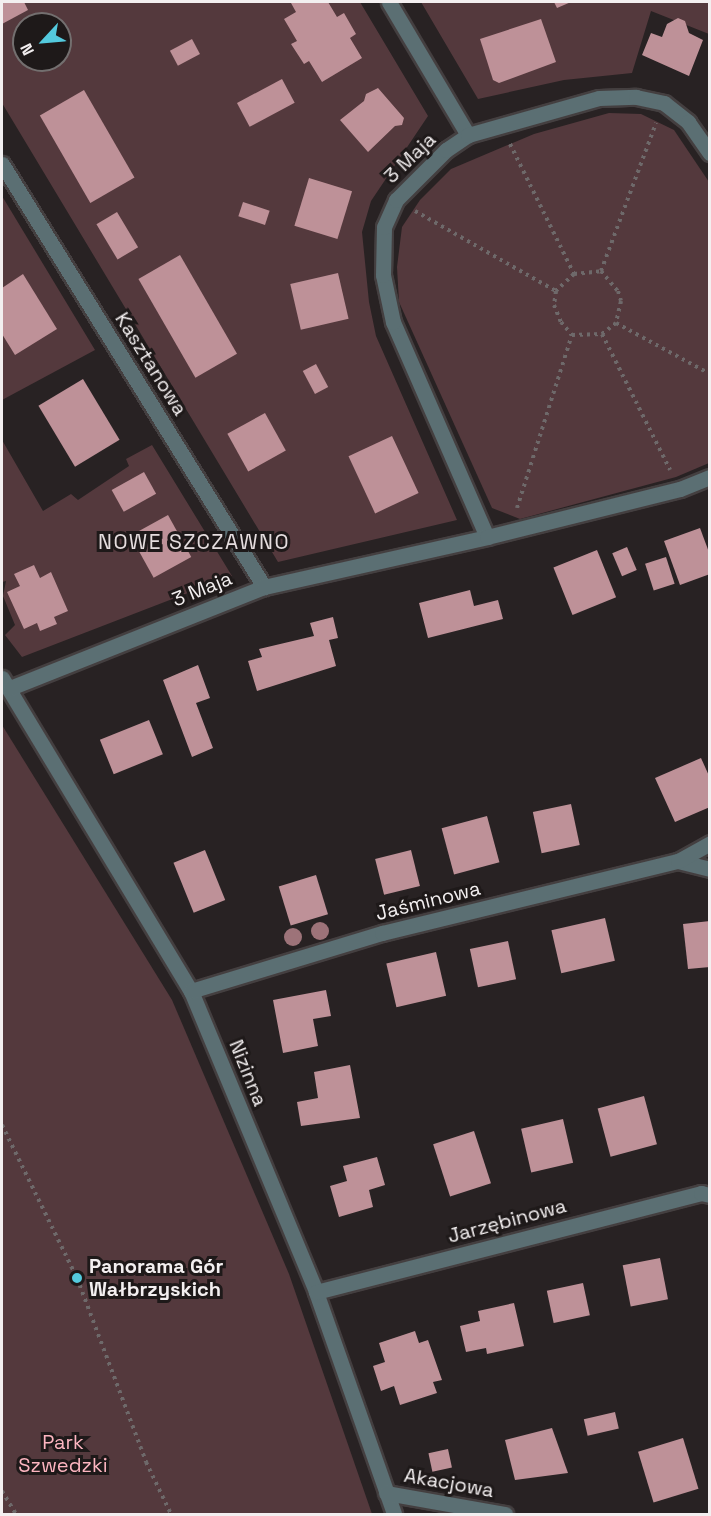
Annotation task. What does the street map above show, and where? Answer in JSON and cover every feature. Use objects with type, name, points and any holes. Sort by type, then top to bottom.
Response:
[{"type":"street","points":[[389,2],[468,135]]},
{"type":"street","name":"3 Maja","points":[[487,537],[393,322],[383,275],[384,227],[396,200],[446,150],[468,135],[599,98],[636,97],[664,104],[688,122],[710,153]]},
{"type":"street","name":"Kasztanowa","points":[[2,164],[264,587]]},
{"type":"street","name":"3 Maja","points":[[6,683],[264,587],[509,532],[680,489],[710,477]]},
{"type":"street","name":"Nizinna","points":[[6,683],[191,991],[316,1292],[394,1515]]},
{"type":"street","name":"Jaśminowa","points":[[191,991],[382,933],[678,861],[710,843]]},
{"type":"street","name":"Jaśminowa","points":[[678,861],[710,869]]},
{"type":"street","name":"Jarzębinowa","points":[[316,1292],[701,1192],[710,1195]]},
{"type":"street","name":"Akacjowa","points":[[386,1493],[505,1515]]},
{"type":"path","points":[[601,271],[664,104]]},
{"type":"path","points":[[501,126],[574,274]]},
{"type":"path","points":[[396,200],[556,291]]},
{"type":"path","points":[[601,271],[618,291],[621,310],[616,323],[602,334],[572,334],[561,322],[554,304],[556,291],[574,274],[601,271]]},
{"type":"path","points":[[616,323],[710,374]]},
{"type":"path","points":[[509,532],[572,334]]},
{"type":"path","points":[[602,334],[680,489]]},
{"type":"path","points":[[2,1125],[77,1278],[146,1462],[171,1515]]},
{"type":"path","points":[[2,1491],[16,1515]]},
{"type":"green space","points":[[2,2],[360,2],[428,116],[371,201],[362,232],[369,302],[376,336],[457,520],[278,562],[2,103]]},
{"type":"green space","points":[[421,2],[709,2],[709,34],[651,11],[632,73],[564,80],[478,99]]},
{"type":"green space","points":[[609,113],[641,114],[674,130],[709,182],[709,463],[676,477],[520,519],[492,508],[399,302],[397,267],[402,227],[420,200],[451,169],[534,134]]},
{"type":"green space","points":[[2,196],[95,350],[2,400]]},
{"type":"green space","points":[[2,440],[43,511],[71,494],[78,500],[129,466],[126,459],[152,445],[232,576],[22,657],[5,635],[15,625],[3,596],[6,581],[2,582]]},
{"type":"green space","name":"Park Szwedzki","points":[[2,725],[172,1000],[289,1274],[372,1514],[2,1514]]},
{"type":"building","points":[[2,2],[24,2],[28,10],[12,12],[12,19],[2,24]]},
{"type":"building","points":[[328,2],[337,17],[344,13],[356,34],[350,38],[362,58],[322,82],[309,61],[304,64],[291,44],[297,41],[284,19],[296,12],[291,3]]},
{"type":"building","points":[[554,2],[571,2],[557,8]]},
{"type":"building","points":[[678,18],[685,21],[689,33],[703,40],[689,76],[642,55],[651,33],[662,37],[667,24]]},
{"type":"building","points":[[541,19],[556,62],[499,83],[493,80],[480,39]]},
{"type":"building","points":[[192,39],[200,54],[178,66],[170,51]]},
{"type":"building","points":[[282,79],[295,103],[250,127],[237,103]]},
{"type":"building","points":[[378,88],[404,118],[402,125],[395,126],[368,152],[340,120],[364,101],[366,94]]},
{"type":"building","points":[[84,90],[134,177],[90,203],[40,116]]},
{"type":"building","points":[[309,178],[352,191],[337,239],[294,226]]},
{"type":"building","points":[[243,202],[270,211],[265,225],[238,216]]},
{"type":"building","points":[[117,212],[138,247],[118,260],[96,224]]},
{"type":"building","points":[[180,255],[237,354],[195,378],[138,279]]},
{"type":"building","points":[[338,273],[349,319],[301,330],[290,284]]},
{"type":"building","points":[[23,274],[57,329],[15,355],[2,334],[2,288]]},
{"type":"building","points":[[316,364],[328,387],[315,394],[303,371]]},
{"type":"building","points":[[83,379],[120,440],[75,467],[38,406]]},
{"type":"building","points":[[265,413],[286,451],[248,471],[227,434]]},
{"type":"building","points":[[392,436],[419,493],[375,513],[348,456]]},
{"type":"building","points":[[144,472],[156,494],[124,512],[112,490]]},
{"type":"building","points":[[168,515],[191,557],[154,578],[130,536]]},
{"type":"building","points":[[700,528],[710,555],[710,574],[680,585],[664,541]]},
{"type":"building","points":[[627,547],[637,570],[622,576],[612,553]]},
{"type":"building","points":[[597,550],[616,597],[573,615],[553,568]]},
{"type":"building","points":[[666,557],[675,584],[654,590],[645,564]]},
{"type":"building","points":[[34,565],[40,578],[51,572],[68,611],[54,617],[57,624],[40,631],[37,623],[24,629],[7,592],[20,586],[14,574]]},
{"type":"building","points":[[470,590],[474,606],[498,600],[503,619],[428,638],[419,603]]},
{"type":"building","points":[[333,617],[338,638],[329,640],[336,666],[257,691],[248,661],[262,657],[259,649],[314,636],[310,623]]},
{"type":"building","points":[[198,665],[210,698],[196,703],[213,748],[192,757],[163,680]]},
{"type":"building","points":[[149,720],[163,754],[114,774],[100,740]]},
{"type":"building","points":[[701,758],[710,778],[710,807],[675,822],[655,778]]},
{"type":"building","points":[[571,804],[580,845],[542,853],[533,812]]},
{"type":"building","points":[[487,816],[499,862],[454,875],[442,828]]},
{"type":"building","points":[[205,850],[225,900],[194,913],[173,863]]},
{"type":"building","points":[[411,850],[420,886],[384,895],[375,859]]},
{"type":"building","points":[[316,875],[328,914],[291,926],[279,886]]},
{"type":"building","points":[[605,918],[615,961],[561,973],[551,930]]},
{"type":"building","points":[[710,921],[710,967],[688,969],[683,924]]},
{"type":"building","points":[[508,941],[516,979],[478,987],[470,949]]},
{"type":"building","points":[[436,952],[446,996],[396,1007],[386,963]]},
{"type":"building","points":[[326,990],[331,1016],[313,1019],[318,1046],[283,1053],[273,1000]]},
{"type":"building","points":[[350,1065],[360,1118],[301,1126],[297,1102],[318,1098],[314,1072]]},
{"type":"building","points":[[644,1096],[657,1144],[611,1157],[598,1108]]},
{"type":"building","points":[[563,1119],[573,1163],[531,1173],[521,1129]]},
{"type":"building","points":[[474,1131],[491,1183],[450,1197],[433,1144]]},
{"type":"building","points":[[377,1157],[385,1185],[369,1190],[373,1207],[339,1217],[330,1186],[347,1181],[343,1166]]},
{"type":"building","points":[[660,1258],[668,1299],[631,1306],[623,1265]]},
{"type":"building","points":[[583,1283],[590,1315],[554,1323],[547,1291]]},
{"type":"building","points":[[514,1303],[524,1346],[487,1354],[486,1348],[466,1352],[460,1326],[480,1321],[478,1311]]},
{"type":"building","points":[[415,1331],[419,1343],[428,1340],[442,1380],[433,1382],[437,1393],[400,1405],[394,1386],[381,1391],[373,1366],[385,1362],[379,1343]]},
{"type":"building","points":[[615,1412],[619,1429],[588,1436],[584,1419]]},
{"type":"building","points":[[552,1428],[568,1473],[515,1480],[505,1440]]},
{"type":"building","points":[[683,1438],[698,1489],[654,1502],[638,1452]]},
{"type":"building","points":[[448,1449],[452,1468],[432,1472],[428,1453]]},
{"type":"place","name":"Panorama Gór Wałbrzyskich","points":[[77,1278]]},
{"type":"district","name":"NOWE SZCZAWNO","points":[[194,542]]}]
